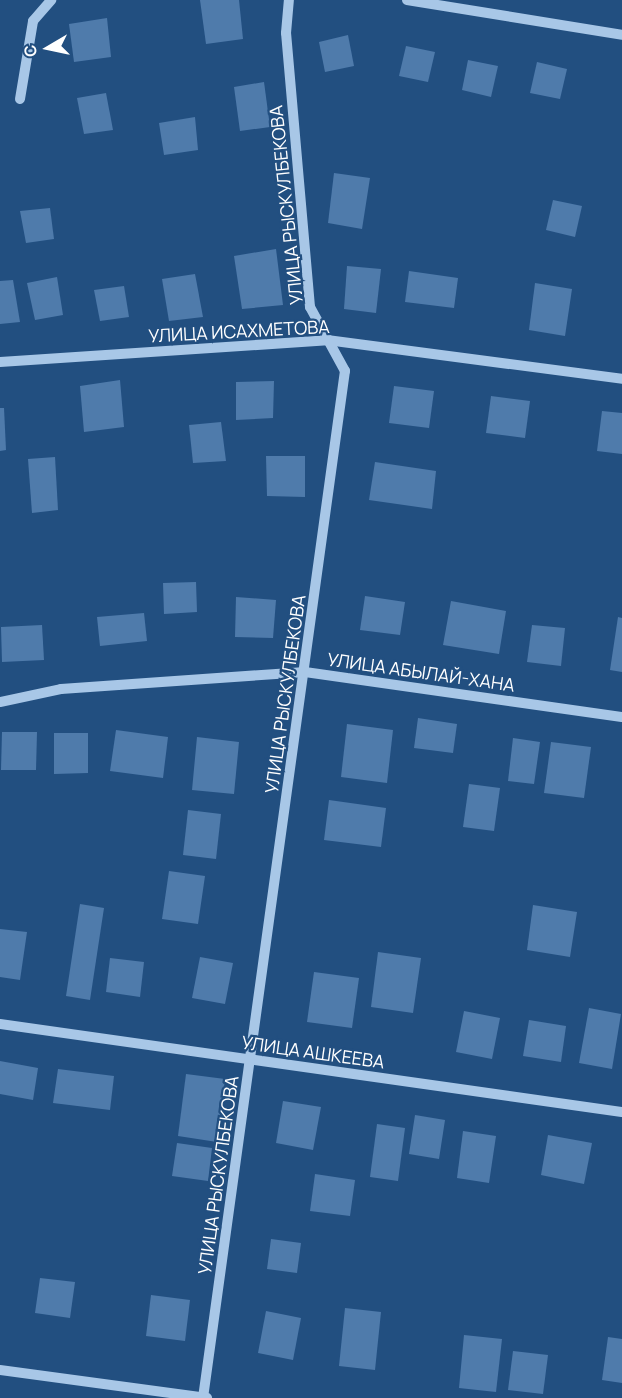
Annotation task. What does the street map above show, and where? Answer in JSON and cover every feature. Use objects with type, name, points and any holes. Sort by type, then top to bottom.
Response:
[{"type":"street","points":[[20,99],[33,21],[51,0]]},
{"type":"street","name":"УЛИЦА РЫСКУЛБЕКОВА","points":[[204,1398],[345,371],[310,307],[286,33],[289,0]]},
{"type":"street","points":[[407,0],[622,35]]},
{"type":"street","name":"УЛИЦА ИСАХМЕТОВА","points":[[0,362],[327,340],[622,379]]},
{"type":"street","name":"УЛИЦА АБЫЛАЙ-ХАНА","points":[[0,702],[61,689],[305,672],[622,717]]},
{"type":"street","name":"УЛИЦА АШКЕЕВА","points":[[0,1024],[622,1112]]},
{"type":"street","points":[[0,1370],[204,1398]]},
{"type":"building","points":[[200,0],[239,0],[243,39],[206,44]]},
{"type":"building","points":[[107,18],[111,57],[74,62],[69,24]]},
{"type":"building","points":[[348,35],[354,66],[325,72],[319,42]]},
{"type":"building","points":[[406,46],[435,52],[428,82],[399,76]]},
{"type":"building","points":[[468,60],[498,66],[491,97],[462,90]]},
{"type":"building","points":[[537,62],[567,69],[560,99],[530,93]]},
{"type":"building","points":[[264,82],[270,127],[240,131],[234,87]]},
{"type":"building","points":[[106,93],[113,130],[84,134],[77,98]]},
{"type":"building","points":[[195,117],[198,150],[164,155],[159,123]]},
{"type":"building","points":[[334,173],[370,178],[362,229],[328,223]]},
{"type":"building","points":[[553,200],[582,206],[575,237],[546,230]]},
{"type":"building","points":[[50,208],[54,239],[26,243],[20,211]]},
{"type":"building","points":[[276,249],[283,305],[242,309],[234,256]]},
{"type":"building","points":[[347,266],[381,269],[376,313],[344,309]]},
{"type":"building","points":[[409,271],[458,278],[454,308],[405,302]]},
{"type":"building","points":[[195,274],[203,317],[169,321],[162,279]]},
{"type":"building","points":[[57,277],[63,315],[35,320],[27,283]]},
{"type":"building","points":[[13,280],[20,322],[0,324],[0,281]]},
{"type":"building","points":[[535,283],[572,289],[565,336],[529,330]]},
{"type":"building","points":[[124,286],[129,317],[100,321],[94,290]]},
{"type":"building","points":[[120,380],[124,427],[84,432],[80,386]]},
{"type":"building","points":[[274,381],[273,418],[236,420],[236,382]]},
{"type":"building","points":[[394,386],[434,391],[429,428],[389,423]]},
{"type":"building","points":[[491,396],[530,401],[525,438],[486,433]]},
{"type":"building","points":[[0,408],[4,408],[6,450],[0,451]]},
{"type":"building","points":[[602,411],[622,413],[622,454],[597,451]]},
{"type":"building","points":[[221,422],[226,461],[193,463],[189,425]]},
{"type":"building","points":[[266,456],[305,456],[305,497],[267,496]]},
{"type":"building","points":[[55,457],[58,510],[32,513],[28,459]]},
{"type":"building","points":[[375,462],[436,471],[432,509],[369,500]]},
{"type":"building","points":[[196,582],[197,612],[164,614],[163,583]]},
{"type":"building","points":[[365,596],[405,602],[400,635],[360,630]]},
{"type":"building","points":[[236,597],[276,600],[273,638],[235,637]]},
{"type":"building","points":[[451,601],[506,611],[499,654],[443,645]]},
{"type":"building","points":[[144,613],[147,641],[100,646],[97,617]]},
{"type":"building","points":[[618,617],[622,618],[622,672],[610,670]]},
{"type":"building","points":[[42,625],[44,660],[2,662],[1,627]]},
{"type":"building","points":[[532,625],[565,628],[561,666],[527,662]]},
{"type":"building","points":[[418,718],[457,724],[453,753],[414,748]]},
{"type":"building","points":[[347,724],[393,730],[387,783],[341,777]]},
{"type":"building","points":[[116,730],[168,737],[163,778],[110,771]]},
{"type":"building","points":[[2,732],[37,732],[36,770],[1,770]]},
{"type":"building","points":[[54,733],[88,733],[88,773],[54,774]]},
{"type":"building","points":[[197,737],[239,742],[234,794],[192,790]]},
{"type":"building","points":[[513,738],[540,742],[534,784],[508,781]]},
{"type":"building","points":[[551,742],[591,747],[584,798],[544,793]]},
{"type":"building","points":[[469,784],[500,788],[494,831],[463,827]]},
{"type":"building","points":[[329,800],[386,808],[381,847],[324,840]]},
{"type":"building","points":[[188,810],[221,814],[216,859],[183,855]]},
{"type":"building","points":[[169,871],[205,876],[198,924],[162,919]]},
{"type":"building","points":[[80,904],[104,908],[90,1000],[66,996]]},
{"type":"building","points":[[533,905],[577,912],[570,957],[527,950]]},
{"type":"building","points":[[0,929],[27,932],[20,980],[0,977]]},
{"type":"building","points":[[378,952],[421,958],[413,1013],[371,1007]]},
{"type":"building","points":[[200,957],[233,963],[225,1004],[192,998]]},
{"type":"building","points":[[110,958],[144,962],[140,997],[106,992]]},
{"type":"building","points":[[314,972],[359,978],[352,1028],[307,1022]]},
{"type":"building","points":[[589,1008],[621,1014],[612,1069],[579,1063]]},
{"type":"building","points":[[464,1011],[500,1018],[492,1059],[456,1052]]},
{"type":"building","points":[[529,1020],[566,1026],[561,1062],[523,1056]]},
{"type":"building","points":[[0,1061],[38,1068],[33,1100],[0,1094]]},
{"type":"building","points":[[58,1069],[114,1076],[110,1110],[53,1103]]},
{"type":"building","points":[[186,1074],[225,1079],[217,1142],[178,1136]]},
{"type":"building","points":[[283,1101],[321,1107],[313,1150],[276,1143]]},
{"type":"building","points":[[415,1115],[445,1120],[439,1159],[409,1154]]},
{"type":"building","points":[[377,1124],[405,1128],[398,1181],[370,1177]]},
{"type":"building","points":[[463,1131],[496,1136],[489,1183],[457,1178]]},
{"type":"building","points":[[548,1135],[592,1143],[584,1184],[541,1175]]},
{"type":"building","points":[[177,1143],[212,1148],[208,1181],[172,1176]]},
{"type":"building","points":[[315,1174],[355,1180],[350,1216],[310,1211]]},
{"type":"building","points":[[271,1239],[301,1243],[297,1273],[267,1269]]},
{"type":"building","points":[[40,1278],[75,1282],[70,1318],[35,1313]]},
{"type":"building","points":[[151,1295],[190,1300],[185,1341],[146,1336]]},
{"type":"building","points":[[345,1308],[381,1312],[375,1370],[339,1366]]},
{"type":"building","points":[[266,1311],[301,1318],[293,1360],[258,1353]]},
{"type":"building","points":[[464,1335],[502,1339],[496,1392],[459,1388]]},
{"type":"building","points":[[608,1337],[622,1339],[622,1383],[602,1380]]},
{"type":"building","points":[[513,1351],[548,1355],[543,1394],[508,1390]]}]
